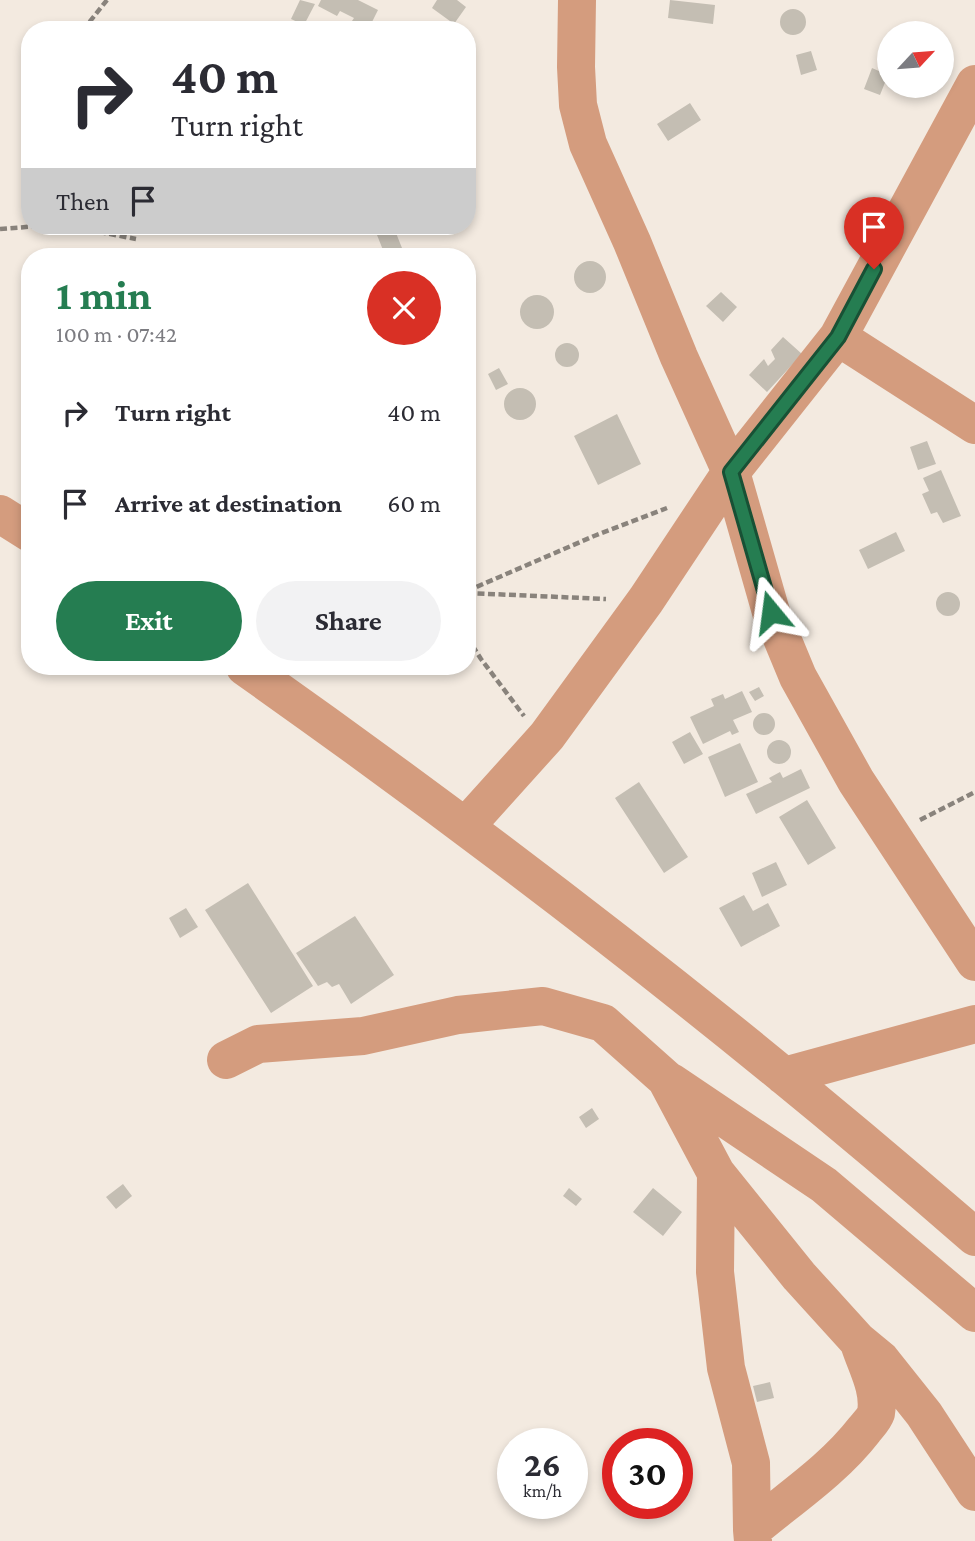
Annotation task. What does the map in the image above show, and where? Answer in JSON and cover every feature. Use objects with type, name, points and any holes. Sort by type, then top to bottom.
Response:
[{"type":"street","points":[[577,0],[578,105],[588,144],[632,242],[679,358],[731,472],[771,612],[797,677],[856,781],[975,962]]},
{"type":"street","points":[[466,826],[547,736],[646,600],[731,472],[838,337],[975,84]]},
{"type":"street","points":[[838,337],[975,425]]},
{"type":"street","points":[[0,514],[21,527]]},
{"type":"street","points":[[256,675],[466,826],[784,1076],[975,1237]]},
{"type":"street","points":[[226,1060],[258,1044],[363,1036],[458,1015],[543,1006],[603,1023],[666,1079],[824,1185],[975,1313]]},
{"type":"street","points":[[784,1076],[975,1024]]},
{"type":"street","points":[[666,1079],[716,1173],[799,1276],[858,1340],[881,1360],[924,1414],[975,1492]]},
{"type":"street","points":[[716,1173],[715,1272],[726,1368],[751,1463],[753,1536]]},
{"type":"street","points":[[753,1536],[784,1503],[812,1483],[841,1456],[876,1415],[876,1391],[858,1340]]},
{"type":"path","points":[[90,21],[107,0]]},
{"type":"path","points":[[0,229],[21,227]]},
{"type":"path","points":[[115,235],[136,239]]},
{"type":"path","points":[[476,588],[594,536],[670,507]]},
{"type":"path","points":[[476,592],[646,600]]},
{"type":"path","points":[[476,651],[525,718],[547,736]]},
{"type":"path","points":[[890,831],[925,818],[975,792]]},
{"type":"building","points":[[300,0],[315,4],[306,21],[291,19]]},
{"type":"building","points":[[321,0],[358,0],[378,10],[372,21],[352,21],[354,18],[340,11],[337,16],[318,6]]},
{"type":"building","points":[[437,0],[457,0],[466,7],[456,21],[450,21],[432,8]]},
{"type":"building","points":[[670,0],[715,5],[713,24],[668,18]]},
{"type":"building","points":[[793,9],[802,13],[806,22],[802,31],[793,35],[784,31],[780,22],[784,13]]},
{"type":"building","points":[[811,51],[817,70],[801,75],[796,55]]},
{"type":"building","points":[[872,68],[877,70],[877,94],[864,89]]},
{"type":"building","points":[[690,103],[701,120],[668,141],[657,124]]},
{"type":"building","points":[[377,235],[397,235],[402,248],[382,248]]},
{"type":"building","points":[[590,261],[601,266],[606,277],[601,288],[590,293],[579,288],[574,277],[579,266]]},
{"type":"building","points":[[721,292],[737,307],[723,322],[706,306]]},
{"type":"building","points":[[537,295],[549,300],[554,312],[549,324],[537,329],[525,324],[520,312],[525,300]]},
{"type":"building","points":[[783,337],[802,354],[767,392],[749,375],[764,359],[768,366],[775,359],[771,350]]},
{"type":"building","points":[[567,343],[576,346],[579,355],[576,364],[567,367],[558,364],[555,355],[558,346]]},
{"type":"building","points":[[499,368],[508,384],[496,390],[488,374]]},
{"type":"building","points":[[520,388],[532,392],[536,404],[532,416],[520,420],[508,416],[504,404],[508,392]]},
{"type":"building","points":[[617,414],[641,464],[598,485],[574,436]]},
{"type":"building","points":[[927,441],[936,464],[918,470],[910,447]]},
{"type":"building","points":[[941,470],[961,516],[943,523],[937,512],[931,514],[922,494],[929,491],[923,478]]},
{"type":"building","points":[[896,532],[905,551],[868,569],[859,550]]},
{"type":"building","points":[[948,592],[959,599],[960,604],[953,615],[948,616],[937,609],[936,604],[943,593]]},
{"type":"building","points":[[759,687],[764,696],[755,701],[749,692]]},
{"type":"building","points":[[742,691],[752,712],[733,720],[739,732],[732,735],[730,731],[703,744],[690,717],[714,706],[711,699],[723,694],[725,699]]},
{"type":"building","points":[[760,713],[768,713],[775,720],[775,728],[768,735],[760,735],[753,728],[753,720]]},
{"type":"building","points":[[690,732],[703,754],[684,764],[672,742]]},
{"type":"building","points":[[779,740],[788,743],[791,752],[788,761],[779,764],[770,761],[767,752],[770,743]]},
{"type":"building","points":[[740,743],[758,782],[725,797],[708,757]]},
{"type":"building","points":[[801,769],[810,788],[756,814],[746,794],[772,782],[769,778],[780,772],[783,778]]},
{"type":"building","points":[[639,782],[688,857],[664,873],[615,798]]},
{"type":"building","points":[[807,800],[836,848],[808,865],[779,817]]},
{"type":"building","points":[[776,862],[787,885],[762,897],[752,873]]},
{"type":"building","points":[[248,883],[313,986],[271,1013],[205,910]]},
{"type":"building","points":[[744,895],[753,911],[768,903],[780,926],[741,947],[719,908]]},
{"type":"building","points":[[186,908],[198,927],[180,938],[169,918]]},
{"type":"building","points":[[355,916],[394,975],[351,1004],[339,984],[332,987],[327,982],[318,986],[296,953]]},
{"type":"building","points":[[592,1108],[599,1119],[586,1128],[579,1117]]},
{"type":"building","points":[[123,1184],[132,1196],[116,1209],[106,1197]]},
{"type":"building","points":[[569,1188],[582,1199],[576,1206],[563,1196]]},
{"type":"building","points":[[653,1188],[682,1212],[663,1236],[633,1212]]},
{"type":"building","points":[[770,1382],[774,1398],[757,1402],[753,1386]]},
{"type":"route","points":[[771,612],[731,472],[838,337],[874,269]]}]
